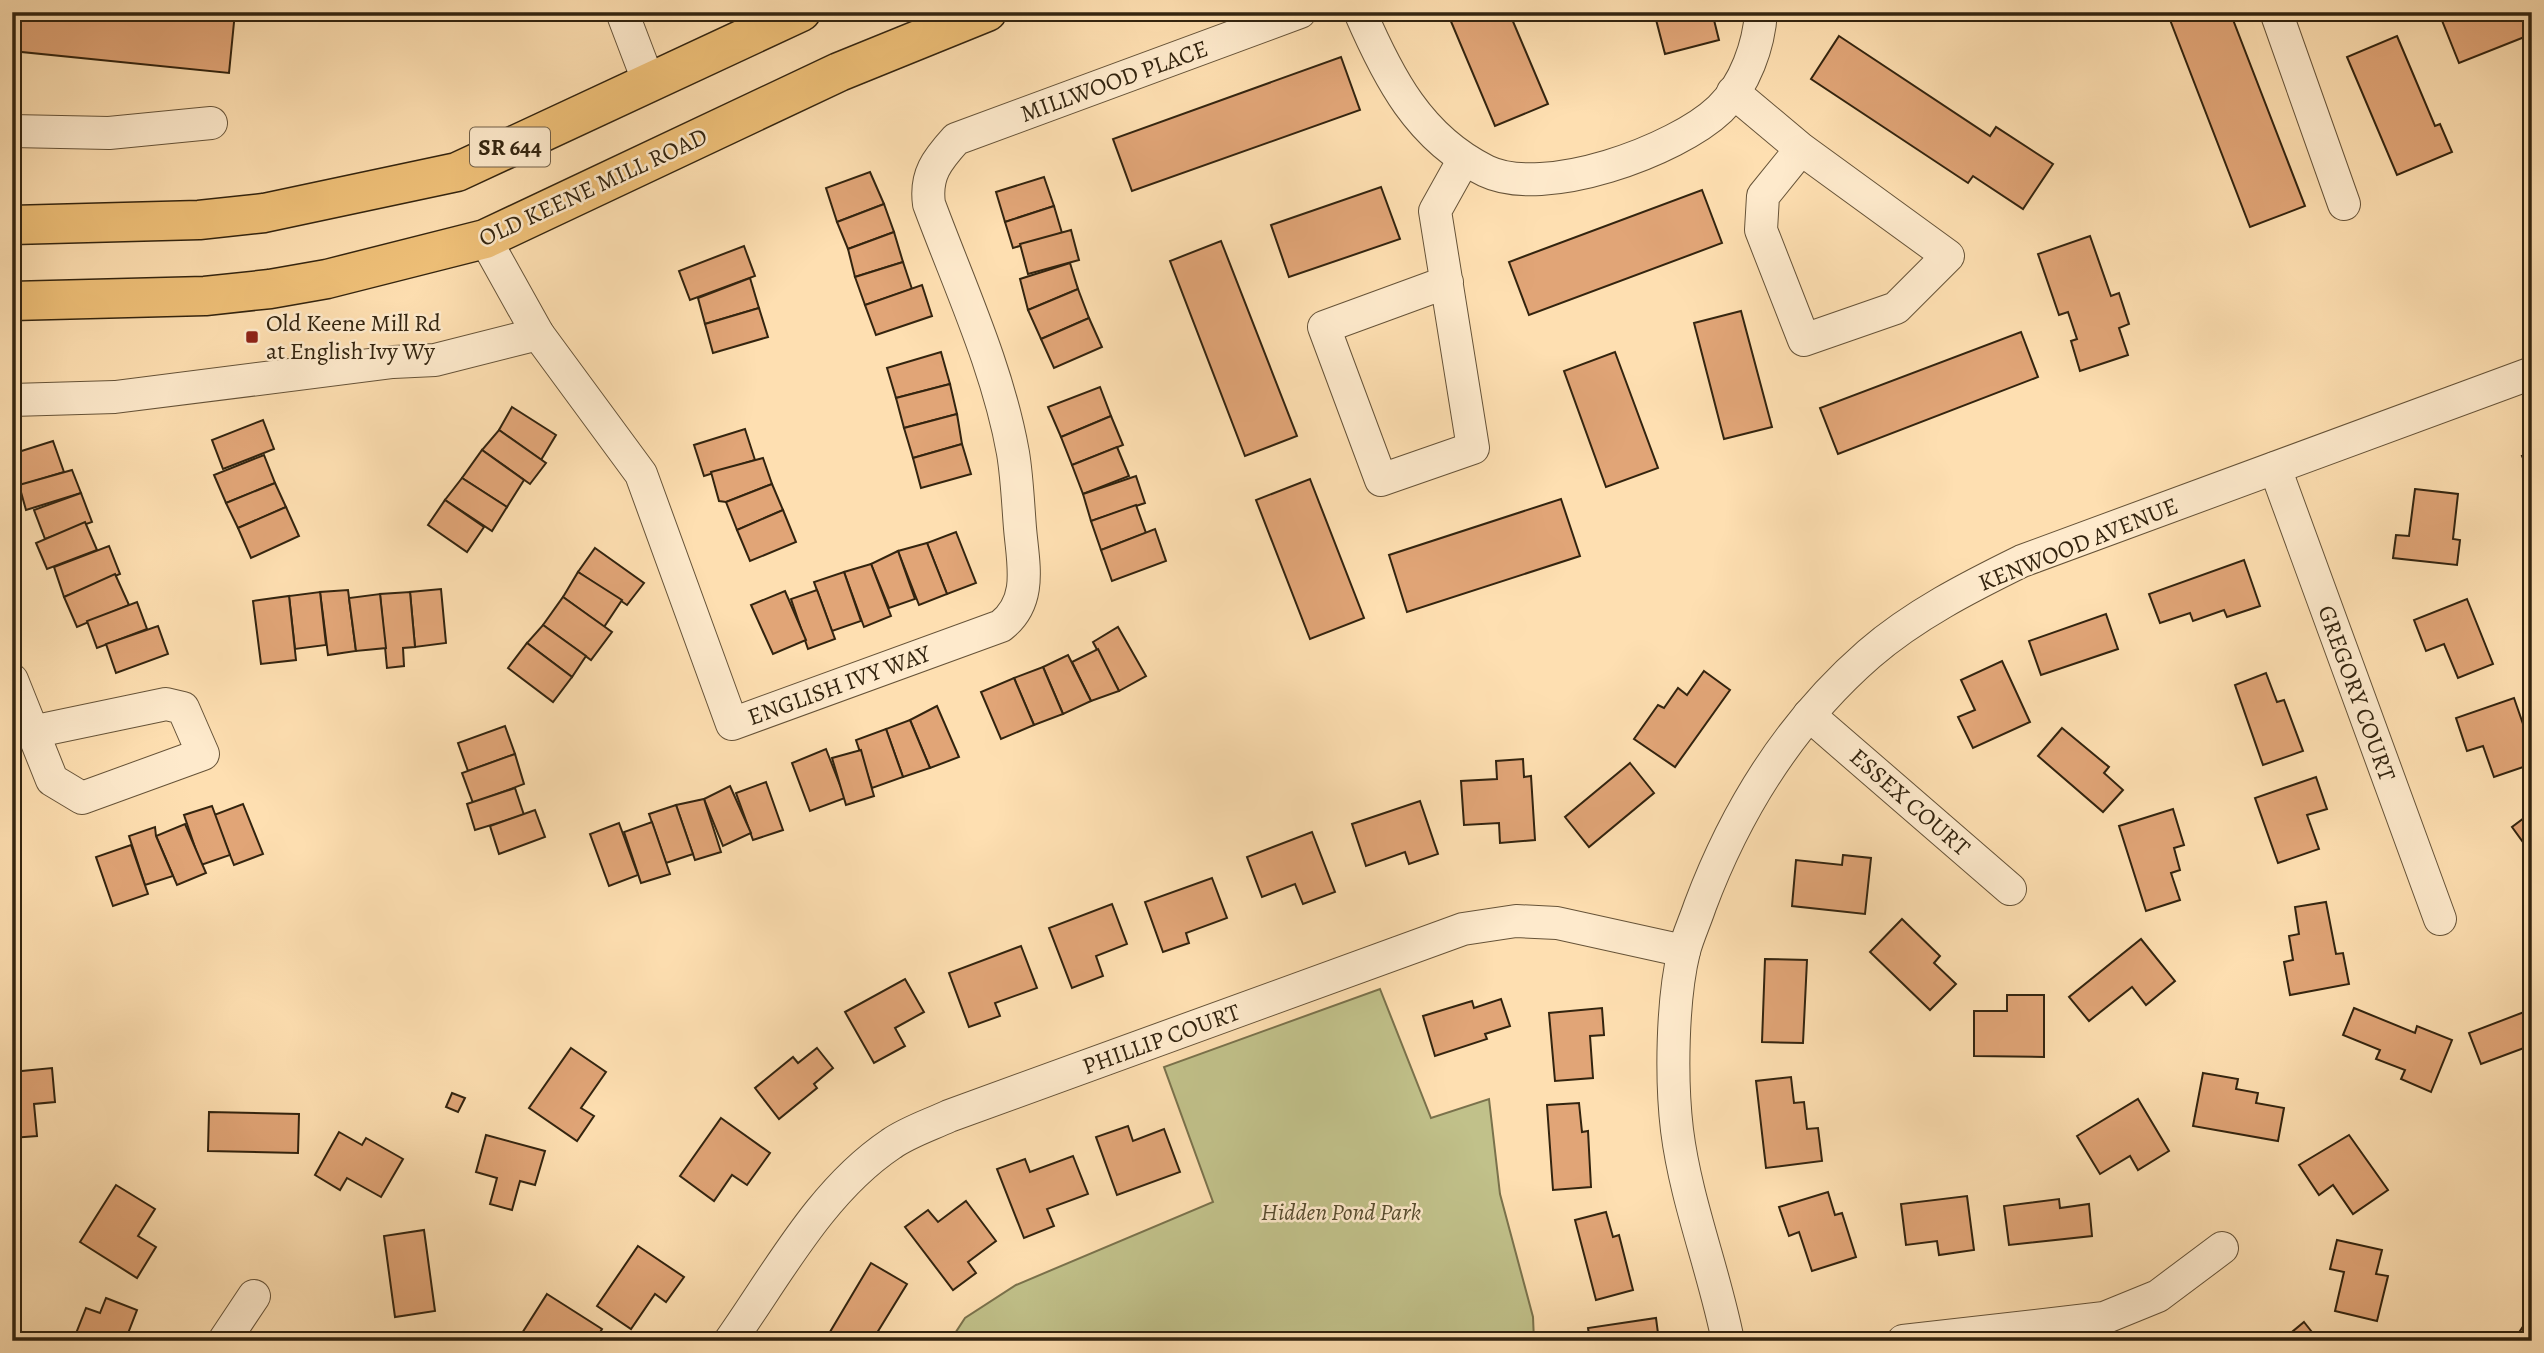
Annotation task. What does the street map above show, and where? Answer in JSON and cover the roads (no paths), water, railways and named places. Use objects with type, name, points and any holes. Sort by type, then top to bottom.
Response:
[{"type":"main road","name":"SR 644","points":[[12,225],[199,220],[322,204],[457,172],[801,12]]},
{"type":"main road","name":"OLD KEENE MILL ROAD","points":[[12,301],[205,296],[270,289],[327,279],[485,239],[839,72],[987,12]]},
{"type":"street","points":[[622,12],[649,83]]},
{"type":"street","name":"MILLWOOD PLACE","points":[[936,162],[956,139],[1300,12]]},
{"type":"street","points":[[1360,12],[1384,67],[1404,102],[1435,136],[1464,159],[1490,173],[1517,179],[1567,177],[1639,154],[1689,131],[1720,109],[1733,92],[1756,46],[1761,12]]},
{"type":"street","points":[[2282,14],[2344,204]]},
{"type":"street","points":[[1733,92],[1801,149],[1948,256],[1896,307],[1804,340],[1761,230],[1763,196],[1801,149]]},
{"type":"street","points":[[12,131],[109,133],[211,123]]},
{"type":"street","points":[[1447,282],[1324,327],[1381,480],[1472,448],[1447,282],[1435,211],[1464,159]]},
{"type":"street","name":"ENGLISH IVY WAY","points":[[485,239],[538,334],[641,474],[732,724],[1001,626],[1014,616],[1021,604],[1025,576],[1013,454],[999,396],[929,204],[927,187],[936,162]]},
{"type":"street","points":[[12,400],[115,397],[393,362],[435,360],[538,334]]},
{"type":"street","name":"KENWOOD AVENUE","points":[[1728,1341],[1719,1296],[1688,1190],[1677,1130],[1674,1068],[1684,951],[1717,861],[1737,820],[1774,759],[1809,715],[1869,654],[1965,589],[2022,561],[2532,373]]},
{"type":"street","name":"GREGORY COURT","points":[[2275,468],[2440,919]]},
{"type":"street","points":[[12,680],[32,732],[52,780],[82,798],[203,754],[183,708],[166,704],[32,732]]},
{"type":"street","name":"ESSEX COURT","points":[[1809,715],[2010,889]]},
{"type":"street","name":"PHILLIP COURT","points":[[730,1341],[825,1205],[859,1170],[894,1142],[949,1116],[1464,929],[1516,921],[1557,923],[1595,929],[1684,951]]},
{"type":"street","points":[[1903,1341],[2104,1318],[2158,1296],[2222,1248]]},
{"type":"street","points":[[224,1341],[254,1296]]},
{"type":"place","name":"Old Keene Mill Rd at English Ivy Wy","points":[[252,337]]},
{"type":"park label","name":"Hidden Pond Park","points":[[1341,1212]]}]
